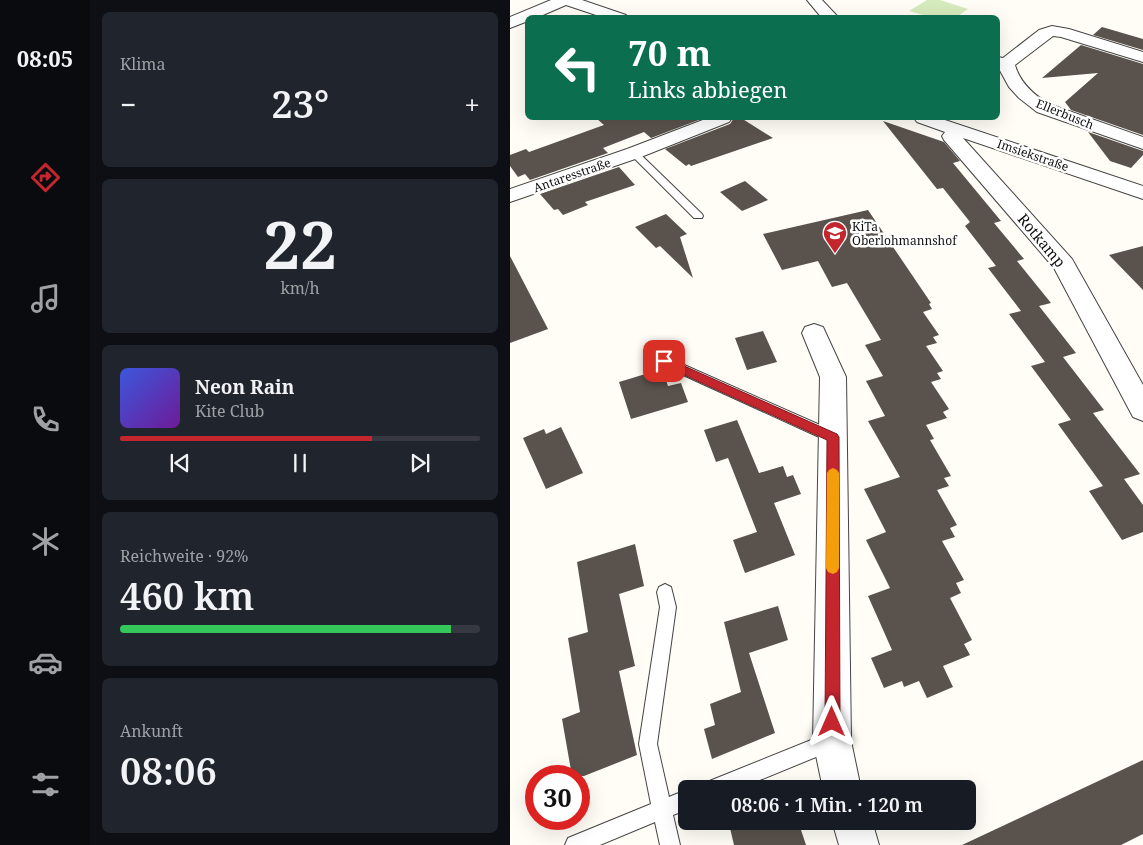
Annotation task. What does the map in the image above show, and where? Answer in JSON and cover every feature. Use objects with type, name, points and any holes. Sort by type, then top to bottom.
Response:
[{"type":"street","points":[[529,15],[566,0],[612,15]]},
{"type":"street","points":[[814,0],[828,15]]},
{"type":"street","points":[[510,23],[525,17]]},
{"type":"street","name":"Ellerbusch","points":[[1143,57],[1052,30],[1044,33],[1002,63],[1030,100],[1043,108],[1143,143]]},
{"type":"street","name":"Antaresstraße","points":[[510,196],[634,153],[718,120]]},
{"type":"street","name":"Imsiekstraße","points":[[929,120],[1143,193]]},
{"type":"street","name":"Rotkamp","points":[[952,136],[1064,264],[1143,410]]},
{"type":"street","points":[[814,333],[833,377],[832,741],[840,780]]},
{"type":"street","points":[[855,830],[860,845]]},
{"type":"lane","points":[[634,153],[698,216]]},
{"type":"lane","points":[[664,361],[833,437]]},
{"type":"lane","points":[[665,592],[668,607],[648,744],[670,845]]},
{"type":"lane","points":[[736,780],[832,741]]},
{"type":"lane","points":[[574,845],[678,803]]},
{"type":"green space","points":[[927,0],[940,0],[968,9],[959,15],[923,15],[909,11]]},
{"type":"building","points":[[1102,27],[1143,39],[1143,50],[1093,35]]},
{"type":"building","points":[[1081,45],[1143,64],[1143,135],[1071,110],[1065,102],[1098,73],[1042,78]]},
{"type":"building","points":[[598,120],[699,120],[651,138],[644,132],[603,148],[608,153],[530,180],[525,174],[518,177],[510,166],[510,155],[526,149],[529,152],[604,125]]},
{"type":"building","points":[[733,120],[744,120],[773,138],[691,166],[689,164],[686,166],[665,149],[730,124]]},
{"type":"building","points":[[883,121],[944,142],[960,161],[953,163],[1001,221],[994,223],[1024,259],[1017,261],[1051,303],[1039,306],[1076,353],[1063,357],[1104,410],[1093,413],[1140,474],[1124,479],[1143,505],[1143,532],[1122,540],[1089,491],[1103,486],[1058,424],[1071,420],[1031,366],[1045,362],[1009,314],[1021,311],[988,268],[996,266],[965,226],[970,222],[943,188],[937,189]]},
{"type":"building","points":[[1088,132],[1143,151],[1143,155],[1131,168],[1110,161]]},
{"type":"building","points":[[619,167],[635,185],[585,202],[588,205],[563,215],[558,209],[554,210],[540,194]]},
{"type":"building","points":[[745,181],[768,200],[742,211],[720,192]]},
{"type":"building","points":[[868,210],[931,303],[929,304],[932,309],[923,312],[939,335],[933,337],[937,343],[926,346],[943,371],[937,373],[941,379],[931,382],[949,409],[943,412],[947,418],[926,425],[934,439],[930,440],[951,476],[944,478],[949,486],[937,490],[957,525],[950,528],[955,537],[942,541],[964,580],[956,583],[961,593],[950,598],[972,640],[964,644],[970,655],[943,666],[953,687],[927,698],[919,681],[904,687],[902,681],[884,688],[871,658],[892,650],[868,596],[890,588],[866,540],[886,532],[864,489],[900,477],[868,421],[885,416],[866,381],[883,376],[865,345],[881,340],[847,283],[832,287],[818,261],[782,270],[763,234]]},
{"type":"building","points":[[666,214],[687,234],[680,237],[693,278],[660,246],[656,248],[635,227]]},
{"type":"building","points":[[1143,246],[1143,290],[1109,255]]},
{"type":"building","points":[[510,256],[548,329],[510,343]]},
{"type":"building","points":[[763,331],[777,362],[747,370],[735,338]]},
{"type":"building","points":[[662,369],[668,386],[681,383],[688,402],[631,419],[619,382]]},
{"type":"building","points":[[737,420],[759,473],[783,466],[787,477],[793,475],[801,494],[774,503],[795,555],[745,573],[733,540],[757,532],[728,458],[716,462],[704,430]]},
{"type":"building","points":[[561,427],[583,473],[546,489],[523,438],[544,429],[546,434]]},
{"type":"building","points":[[635,544],[644,586],[619,594],[635,666],[619,671],[637,755],[590,774],[590,765],[570,765],[562,719],[580,712],[568,638],[588,632],[577,562]]},
{"type":"building","points":[[778,606],[788,640],[749,653],[775,733],[712,759],[704,729],[715,725],[710,704],[741,692],[724,622]]},
{"type":"building","points":[[1143,760],[1143,834],[1121,845],[962,845]]},
{"type":"building","points":[[730,830],[801,830],[806,845],[734,845]]},
{"type":"slow traffic","points":[[833,473],[833,568]]},
{"type":"place","name":"KiTa Oberlohmannshof","points":[[835,254]]},
{"type":"route","points":[[664,361],[833,437],[832,722]]}]
